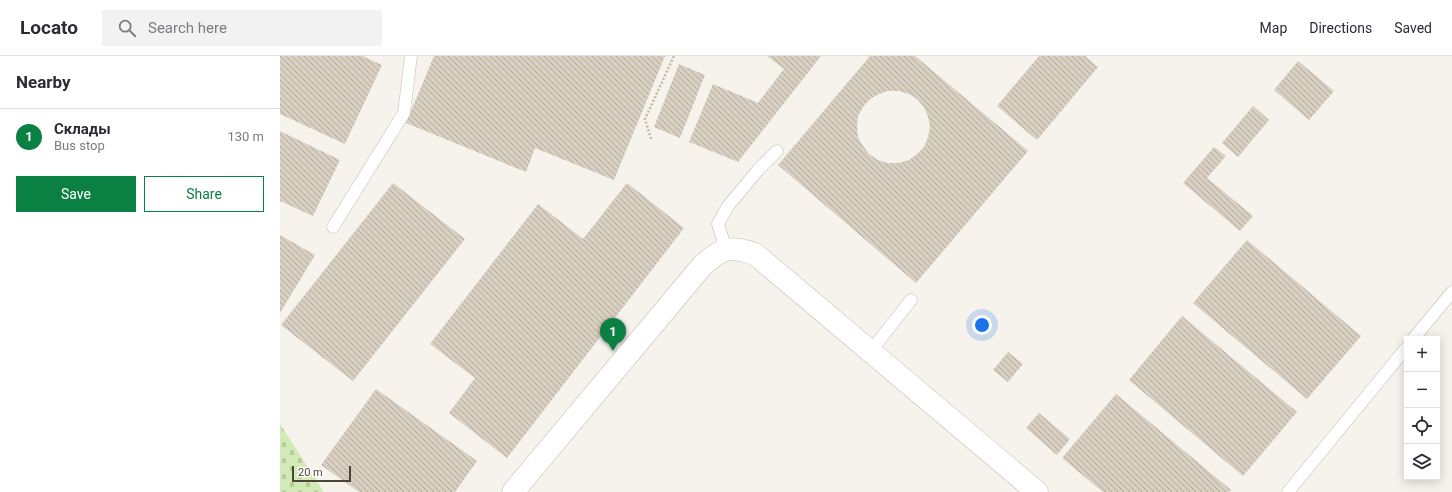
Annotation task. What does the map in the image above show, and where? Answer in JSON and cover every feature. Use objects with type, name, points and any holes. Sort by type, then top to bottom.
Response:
[{"type":"street","points":[[513,492],[702,266],[713,256],[726,249],[740,248],[755,254],[1037,492]]},
{"type":"lane","points":[[333,227],[404,112],[411,56]]},
{"type":"lane","points":[[726,249],[718,224],[728,206],[758,170],[777,151]]},
{"type":"lane","points":[[1415,336],[1452,292]]},
{"type":"lane","points":[[870,352],[911,300]]},
{"type":"lane","points":[[1288,492],[1404,351]]},
{"type":"path","points":[[651,139],[645,120],[674,56]]},
{"type":"green space","points":[[280,424],[324,492],[280,492]]},
{"type":"building","points":[[280,56],[362,56],[382,65],[345,144],[280,114]]},
{"type":"building","points":[[434,56],[665,56],[614,180],[535,148],[526,172],[406,123]]},
{"type":"building","points":[[767,56],[821,56],[738,162],[689,142],[713,84],[758,103],[784,69]]},
{"type":"building","points":[[870,56],[915,56],[1028,151],[916,283],[778,165]],"holes":[[[888,91],[899,91],[909,94],[917,99],[924,107],[930,127],[924,147],[917,154],[909,160],[898,163],[888,163],[878,160],[869,154],[863,146],[858,137],[858,116],[870,99]]]},
{"type":"building","points":[[1039,56],[1085,56],[1098,67],[1037,140],[997,106]]},
{"type":"building","points":[[1298,61],[1334,91],[1309,120],[1274,90]]},
{"type":"building","points":[[679,64],[705,75],[680,138],[654,127]]},
{"type":"building","points":[[1253,106],[1269,120],[1238,157],[1222,143]]},
{"type":"building","points":[[280,131],[340,160],[313,216],[280,201]]},
{"type":"building","points":[[1214,147],[1226,156],[1207,178],[1253,216],[1240,231],[1183,183]]},
{"type":"building","points":[[393,183],[465,239],[353,381],[281,325]]},
{"type":"building","points":[[627,183],[684,228],[507,458],[449,413],[475,378],[430,344],[538,204],[583,239]]},
{"type":"building","points":[[280,235],[315,255],[280,313]]},
{"type":"building","points":[[1247,240],[1361,336],[1307,399],[1193,303]]},
{"type":"building","points":[[1182,316],[1297,412],[1243,476],[1129,380]]},
{"type":"building","points":[[1008,352],[1023,364],[1008,382],[993,370]]},
{"type":"building","points":[[376,389],[477,461],[455,492],[359,492],[321,465]]},
{"type":"building","points":[[1116,394],[1231,490],[1229,492],[1103,492],[1062,458]]},
{"type":"building","points":[[1039,413],[1070,439],[1057,455],[1026,428]]},
{"type":"place","name":"Склады","points":[[613,351]]}]
